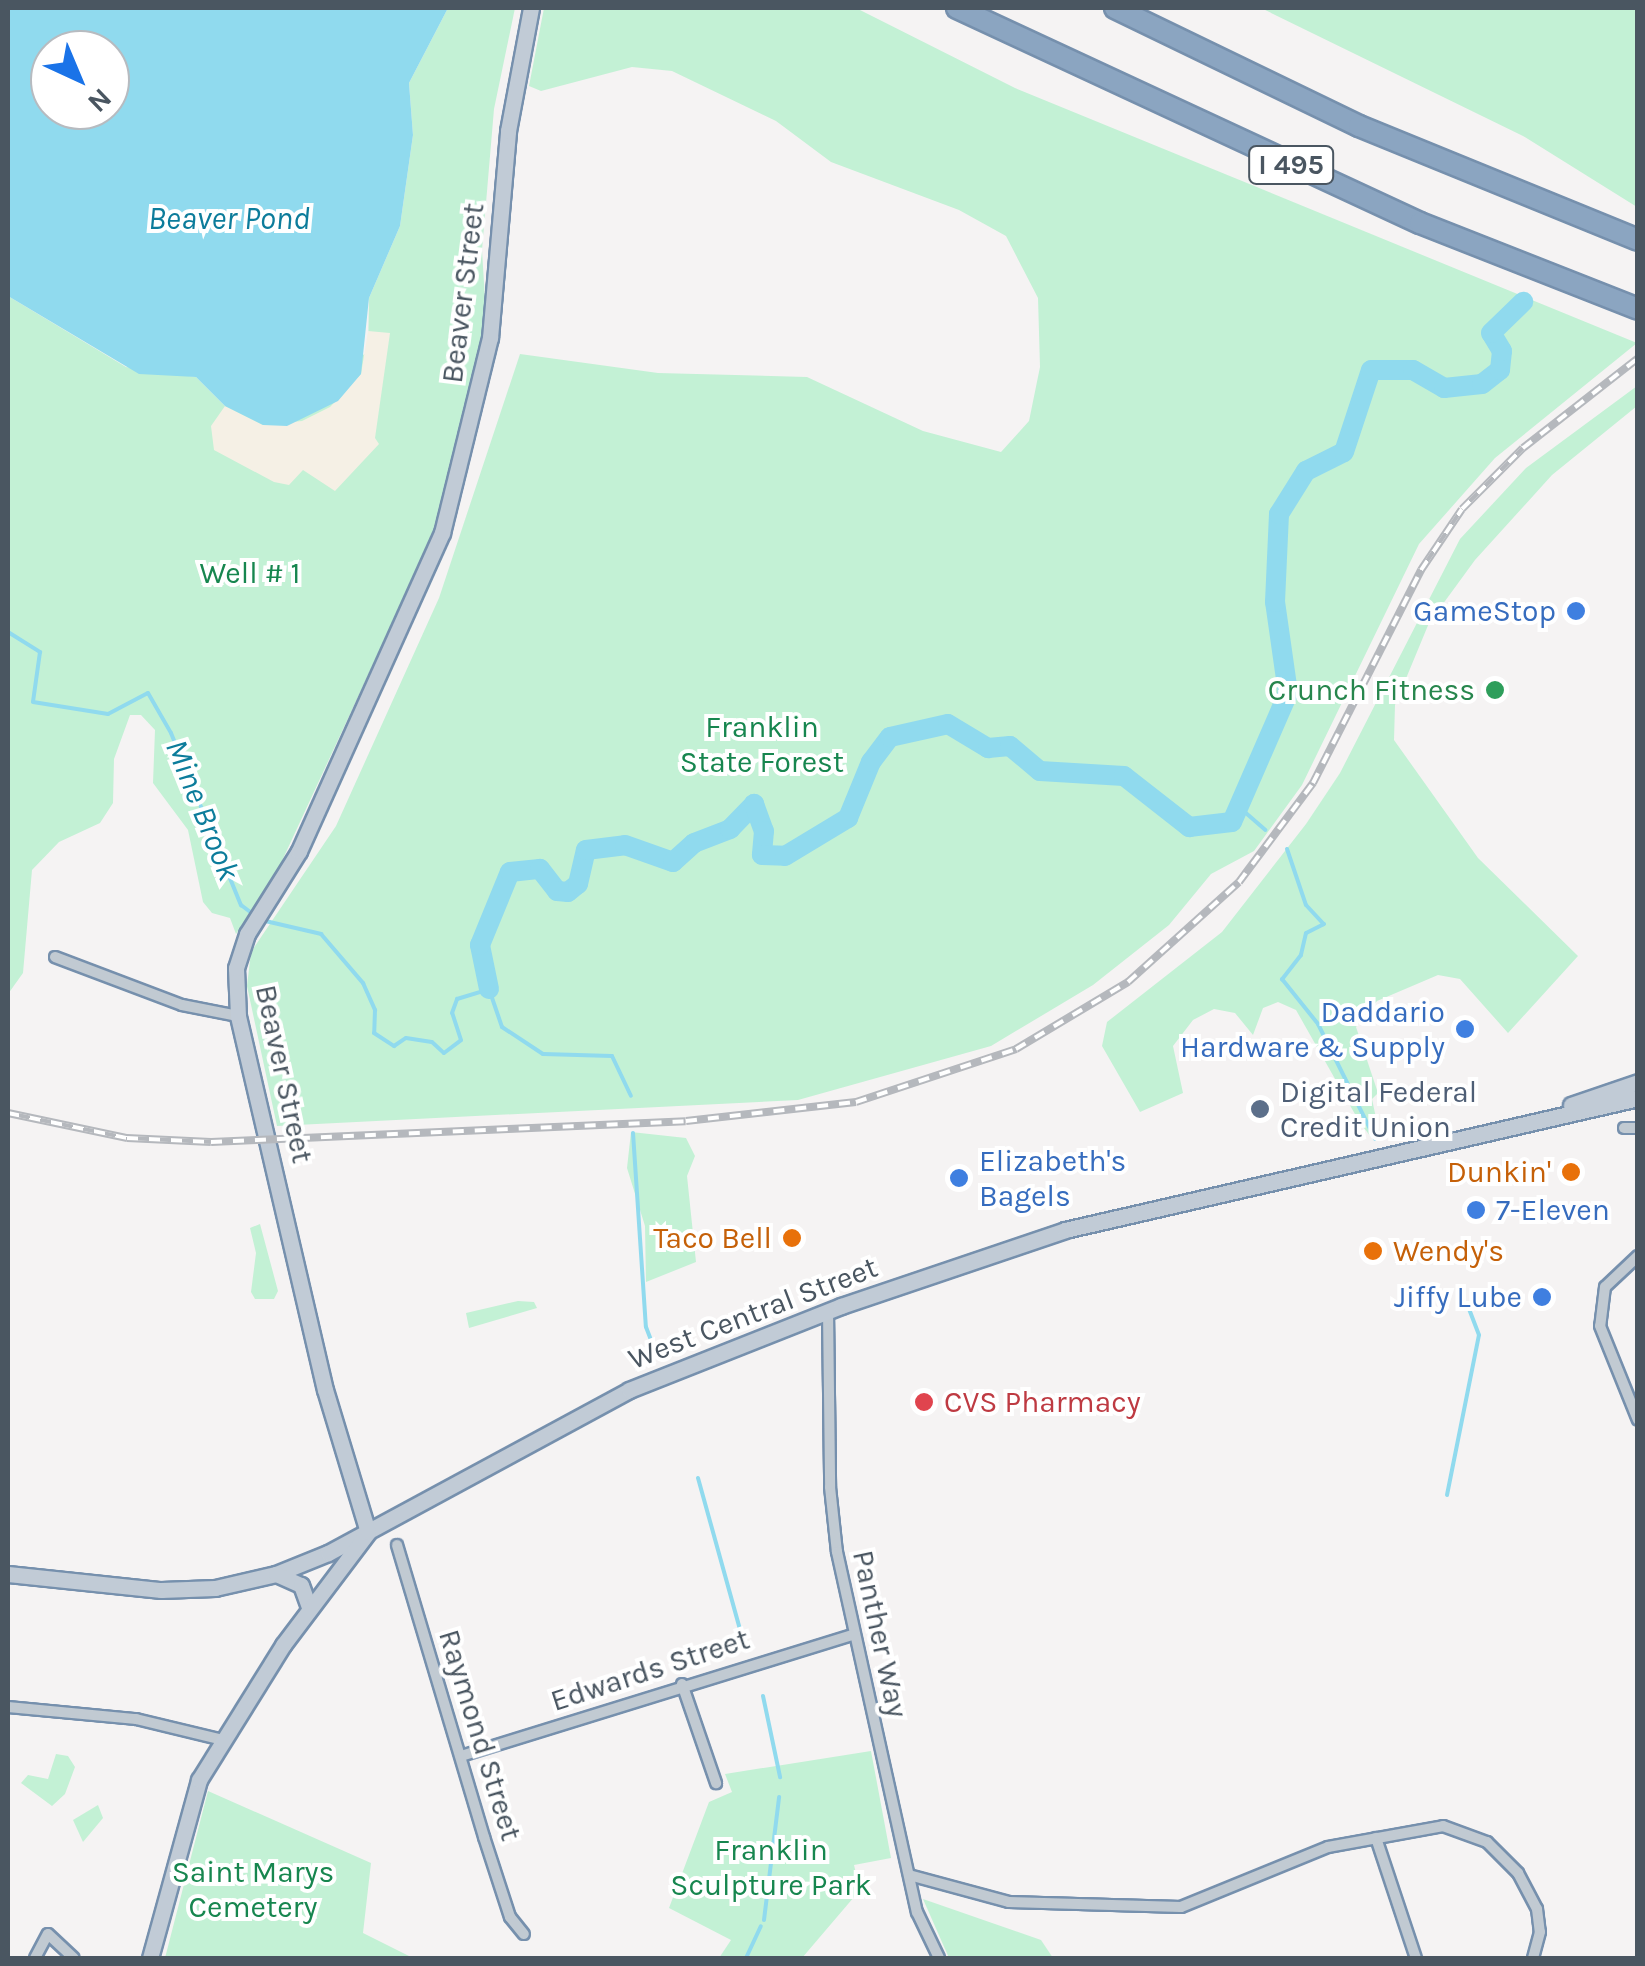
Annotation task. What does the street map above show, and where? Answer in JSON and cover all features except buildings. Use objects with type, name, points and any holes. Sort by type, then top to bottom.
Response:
[{"type":"highway","name":"I 495","points":[[957,8],[1420,223],[1635,308]]},
{"type":"highway","name":"I 495","points":[[1115,8],[1360,126],[1638,240]]},
{"type":"main road","name":"Beaver Street","points":[[368,1532],[326,1390],[238,1016],[236,968],[257,919],[299,851],[442,533],[490,338],[508,131],[532,8]]},
{"type":"main road","name":"West Central Street","points":[[1544,1116],[1638,1082]]},
{"type":"main road","name":"West Central Street","points":[[8,1574],[161,1590],[215,1588],[276,1574],[368,1532],[629,1390],[828,1311],[1065,1230],[1544,1116],[1638,1098]]},
{"type":"main road","points":[[150,1958],[185,1816],[223,1740],[309,1607],[368,1532]]},
{"type":"main road","points":[[276,1574],[301,1585],[309,1607]]},
{"type":"street","points":[[55,957],[182,1005],[238,1016]]},
{"type":"street","points":[[1624,1128],[1638,1128]]},
{"type":"street","points":[[1638,1256],[1605,1287],[1600,1326],[1638,1420]]},
{"type":"street","name":"Panther Way","points":[[828,1311],[830,1501],[854,1634],[909,1874],[924,1930],[939,1958]]},
{"type":"street","name":"Raymond Street","points":[[397,1545],[510,1917],[524,1934]]},
{"type":"street","name":"Edwards Street","points":[[461,1756],[682,1684],[854,1634]]},
{"type":"street","points":[[682,1684],[716,1783]]},
{"type":"street","points":[[8,1706],[170,1724],[223,1740]]},
{"type":"street","points":[[909,1874],[1009,1902],[1181,1907],[1222,1896],[1302,1856],[1444,1826],[1487,1842],[1510,1861],[1536,1909],[1540,1932],[1533,1958]]},
{"type":"street","points":[[1376,1838],[1416,1958]]},
{"type":"street","points":[[35,1958],[44,1935],[56,1936],[74,1958]]},
{"type":"green space","name":"Well # 1","points":[[448,8],[515,8],[494,109],[482,250],[486,316],[451,479],[432,537],[275,876],[236,934],[230,918],[212,913],[203,902],[188,830],[153,783],[155,730],[141,715],[130,715],[114,759],[113,803],[100,823],[59,842],[32,870],[23,973],[8,994],[8,296],[126,367],[196,377],[225,406],[368,353],[369,298],[400,226],[413,135],[409,83]]},
{"type":"green space","name":"Franklin State Forest","points":[[544,8],[856,8],[1015,88],[1637,343],[1495,458],[1419,544],[1302,785],[1254,851],[1211,874],[1169,925],[1093,985],[991,1046],[798,1100],[277,1126],[247,986],[251,952],[336,826],[439,598],[520,354],[658,373],[807,377],[923,431],[1001,452],[1029,421],[1040,367],[1038,298],[1006,236],[959,210],[831,162],[776,121],[672,71],[632,67],[541,91],[529,86]]},
{"type":"green space","points":[[1261,8],[1637,8],[1637,207],[1523,136]]},
{"type":"green space","points":[[1637,386],[1637,406],[1552,475],[1475,560],[1429,623],[1395,705],[1394,740],[1478,858],[1578,956],[1508,1033],[1460,979],[1438,975],[1377,1001],[1356,1027],[1378,1093],[1372,1099],[1380,1137],[1371,1137],[1360,1123],[1296,1010],[1278,1002],[1263,1008],[1253,1035],[1235,1013],[1214,1009],[1193,1020],[1173,1046],[1183,1093],[1140,1112],[1102,1046],[1107,1022],[1222,932],[1306,824],[1340,773],[1460,539],[1526,468]]},
{"type":"green space","points":[[631,1132],[686,1138],[695,1156],[687,1176],[696,1262],[646,1282],[645,1226],[627,1168]]},
{"type":"green space","points":[[260,1224],[278,1291],[274,1299],[255,1299],[251,1292],[256,1253],[250,1228]]},
{"type":"green space","points":[[518,1301],[534,1302],[537,1308],[469,1328],[466,1313]]},
{"type":"green space","name":"Franklin Sculpture Park","points":[[871,1751],[891,1858],[854,1865],[860,1890],[802,1958],[719,1958],[731,1940],[669,1908],[709,1802],[732,1792],[725,1774]]},
{"type":"green space","points":[[56,1754],[68,1756],[75,1767],[65,1794],[52,1806],[21,1783],[28,1775],[48,1779]]},
{"type":"green space","name":"Saint Marys Cemetery","points":[[208,1791],[371,1863],[363,1933],[413,1958],[165,1958]]},
{"type":"green space","points":[[98,1805],[103,1818],[83,1842],[73,1820]]},
{"type":"green space","points":[[923,1899],[1041,1940],[1053,1958],[949,1958]]},
{"type":"sand","points":[[368,331],[390,333],[375,438],[379,444],[335,491],[303,470],[289,485],[274,482],[214,450],[211,426],[225,406],[263,425],[302,421],[330,407],[361,374]]},
{"type":"water","name":"Beaver Pond","points":[[8,8],[448,8],[409,83],[413,135],[400,226],[369,298],[361,374],[338,401],[287,426],[263,425],[225,406],[196,377],[139,374],[8,296]]},
{"type":"waterway","name":"Mine Brook","points":[[489,989],[480,945],[510,872],[540,869],[557,891],[568,892],[578,884],[586,850],[625,845],[673,862],[694,843],[730,829],[754,804],[764,831],[762,855],[785,856],[848,818],[871,762],[890,737],[948,724],[988,748],[1010,746],[1040,771],[1124,776],[1189,827],[1232,822],[1288,693],[1275,602],[1279,514],[1306,471],[1344,452],[1371,370],[1413,370],[1444,388],[1482,384],[1500,370],[1502,351],[1491,333],[1523,302]]},
{"type":"waterway","name":"Mine Brook","points":[[8,632],[40,652],[33,702],[108,714],[148,693],[171,733],[241,905],[253,914]]},
{"type":"waterway","points":[[1239,807],[1265,830]]},
{"type":"waterway","points":[[1287,849],[1306,905],[1324,924],[1306,933],[1301,955],[1282,979],[1318,1024],[1375,1139]]},
{"type":"waterway","name":"Mine Brook","points":[[261,920],[321,934],[363,983],[375,1010],[374,1033],[394,1046],[406,1038],[432,1042],[444,1053],[461,1040],[452,1013],[457,999],[489,989],[502,1027],[543,1054],[612,1056],[631,1096]]},
{"type":"waterway","points":[[633,1133],[646,1327],[657,1356]]},
{"type":"waterway","points":[[1447,1495],[1479,1335],[1468,1306]]},
{"type":"waterway","points":[[698,1478],[743,1640]]},
{"type":"waterway","points":[[763,1696],[780,1777]]},
{"type":"waterway","points":[[764,1920],[779,1797]]},
{"type":"waterway","points":[[746,1958],[761,1926]]},
{"type":"railway","points":[[8,1113],[127,1138],[211,1142],[686,1121],[856,1102],[1016,1049],[1128,982],[1239,882],[1313,783],[1421,570],[1462,509],[1523,448],[1638,358]]},
{"type":"place","name":"GameStop","points":[[1576,611]]},
{"type":"place","name":"Crunch Fitness","points":[[1495,690]]},
{"type":"place","name":"Daddario Hardware & Supply","points":[[1465,1029]]},
{"type":"place","name":"Digital Federal Credit Union","points":[[1260,1109]]},
{"type":"place","name":"Dunkin'","points":[[1571,1172]]},
{"type":"place","name":"Elizabeth's Bagels","points":[[959,1178]]},
{"type":"place","name":"7-Eleven","points":[[1476,1210]]},
{"type":"place","name":"Taco Bell","points":[[792,1238]]},
{"type":"place","name":"Wendy's","points":[[1373,1251]]},
{"type":"place","name":"Jiffy Lube","points":[[1542,1297]]},
{"type":"place","name":"CVS Pharmacy","points":[[924,1402]]}]
